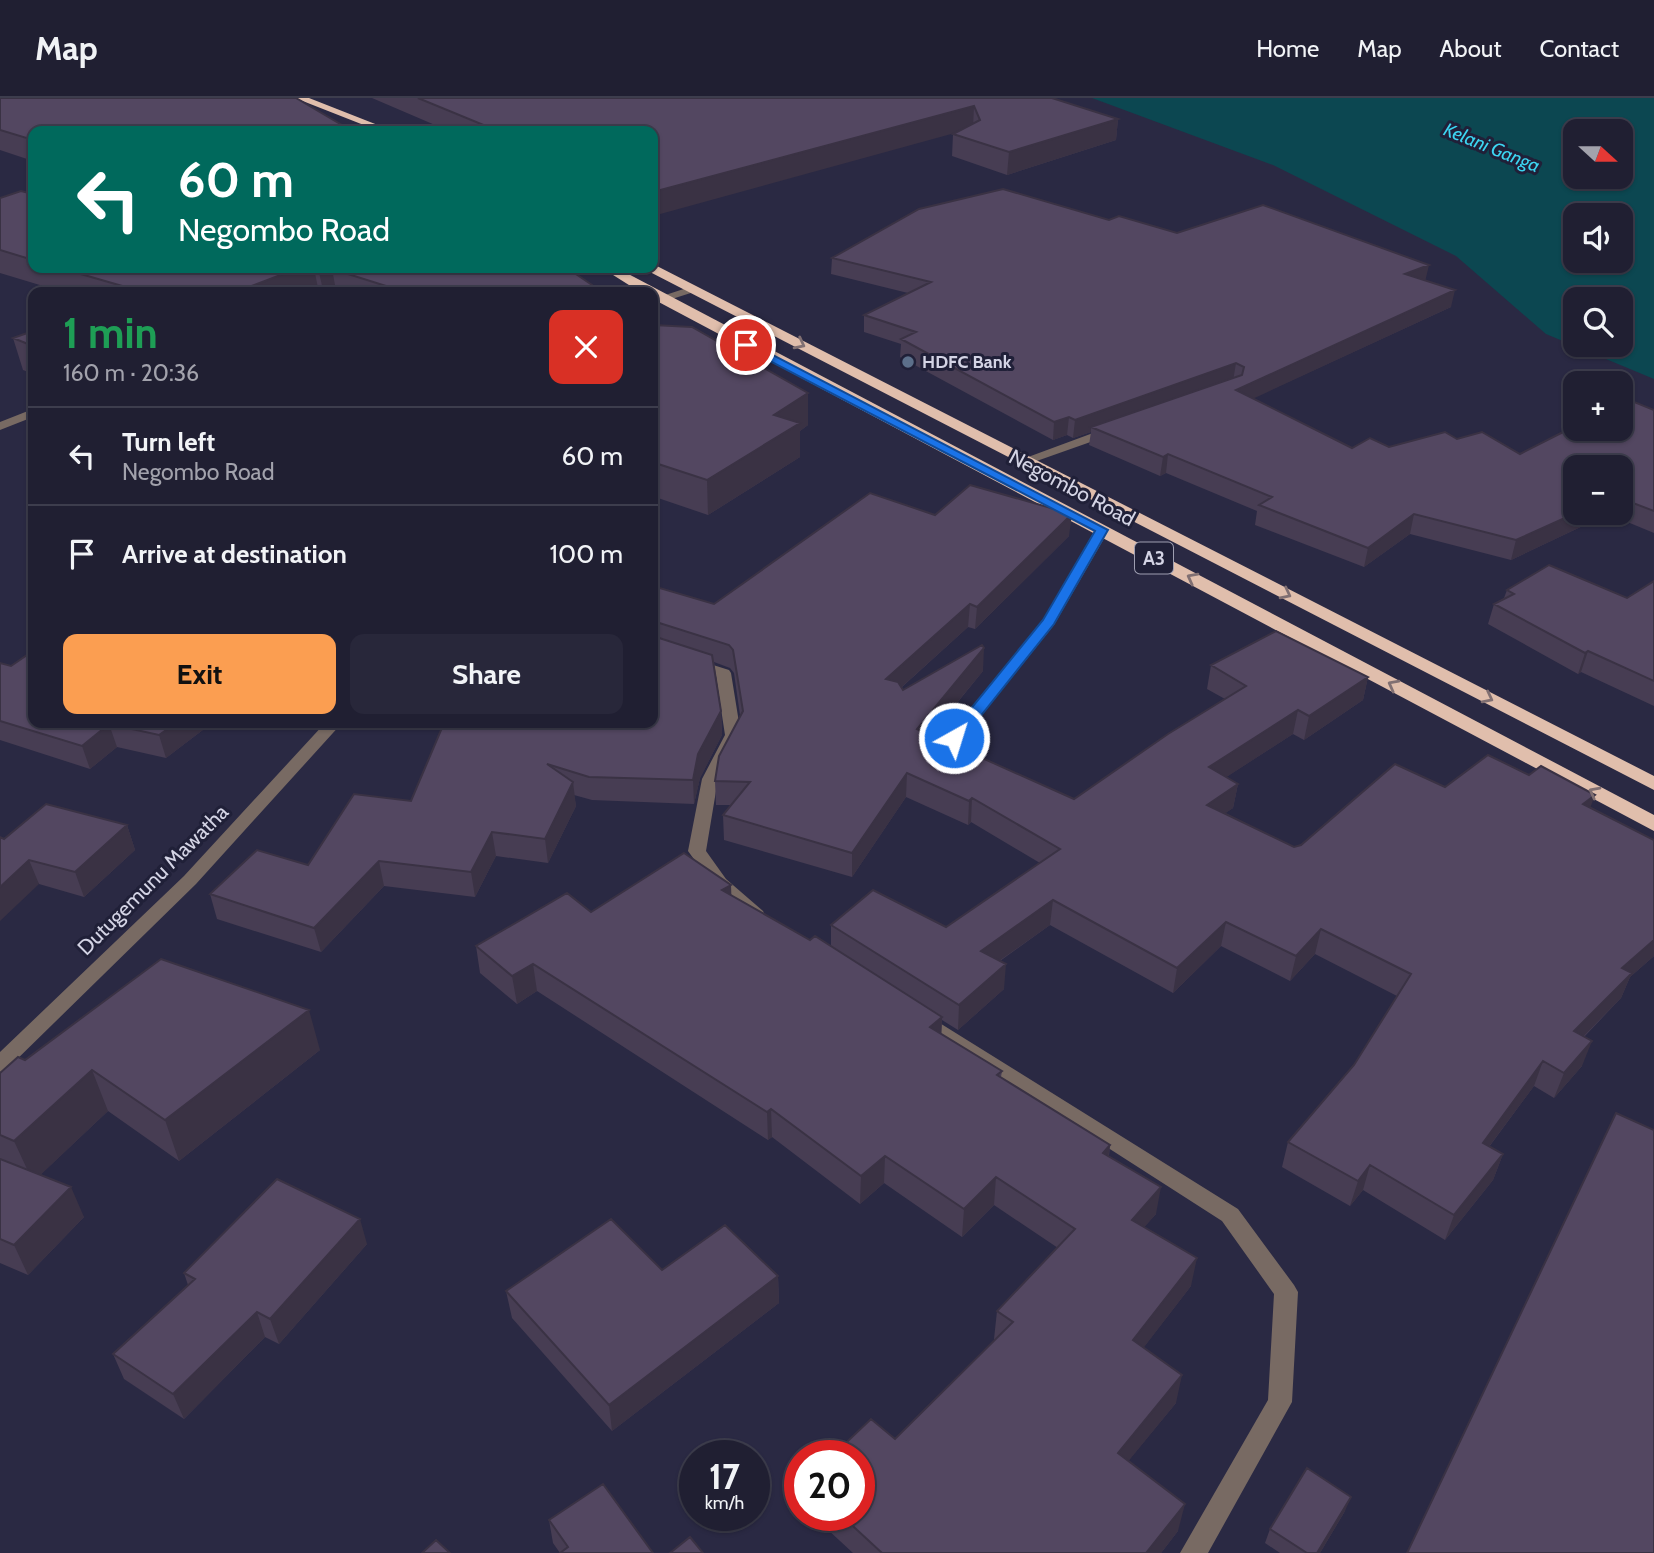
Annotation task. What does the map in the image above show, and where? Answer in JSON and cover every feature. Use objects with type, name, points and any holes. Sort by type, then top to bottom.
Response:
[{"type":"highway","points":[[300,98],[377,126]]},
{"type":"highway","name":"Negombo Road","points":[[658,271],[1654,784]]},
{"type":"highway","name":"Negombo Road","points":[[616,273],[638,287]]},
{"type":"highway","name":"Negombo Road","points":[[658,299],[1102,530],[1654,824]]},
{"type":"street","points":[[343,287],[381,273]]},
{"type":"street","points":[[658,296],[692,289]]},
{"type":"street","points":[[0,426],[28,415]]},
{"type":"street","points":[[1026,460],[1130,424]]},
{"type":"street","points":[[954,738],[1049,622],[1102,530]]},
{"type":"street","points":[[658,653],[723,673],[733,735],[710,779],[697,850],[720,883],[754,913],[777,928]]},
{"type":"street","name":"Dutugemunu Mawatha","points":[[0,1064],[190,880],[329,728]]},
{"type":"street","points":[[902,1007],[1230,1215],[1286,1292],[1280,1402],[1193,1553]]},
{"type":"water","name":"Kelani Ganga","points":[[1092,98],[1654,98],[1654,379],[1601,357],[1633,357],[1633,287],[1563,287],[1563,341],[1546,334],[1456,256],[1273,165]]},
{"type":"building","points":[[0,98],[296,98],[344,126],[28,126],[28,138],[0,130]]},
{"type":"building","points":[[418,98],[1052,98],[1118,119],[1009,152],[953,134],[980,120],[974,106],[658,191],[658,126],[486,126]]},
{"type":"building","points":[[1003,189],[1109,220],[1119,216],[1177,233],[1263,205],[1429,265],[1405,274],[1455,290],[1236,390],[1352,448],[1370,438],[1389,447],[1445,432],[1457,439],[1482,432],[1520,454],[1563,432],[1563,441],[1633,441],[1633,401],[1654,410],[1654,511],[1633,503],[1633,455],[1563,455],[1563,519],[1516,540],[1414,514],[1368,548],[1259,505],[1272,497],[1168,454],[1163,457],[1091,427],[1242,375],[1244,367],[1236,363],[1075,420],[1069,417],[1054,422],[901,339],[916,332],[864,315],[931,282],[832,258],[919,209]]},
{"type":"building","points":[[21,191],[28,193],[28,258],[0,250],[0,198]]},
{"type":"building","points":[[77,273],[286,273],[249,287],[126,287]]},
{"type":"building","points":[[345,273],[574,273],[595,287],[389,287]]},
{"type":"building","points":[[658,325],[692,327],[808,393],[774,415],[800,423],[707,480],[658,464]]},
{"type":"building","points":[[28,333],[28,344],[13,338]]},
{"type":"building","points":[[970,485],[1072,514],[977,607],[970,604],[886,679],[898,682],[903,690],[982,645],[984,648],[917,729],[1074,799],[1168,734],[1246,686],[1211,665],[1276,631],[1368,677],[1309,716],[1298,710],[1209,767],[1238,784],[1207,805],[1294,847],[1301,845],[1395,764],[1445,787],[1488,755],[1529,775],[1541,766],[1595,795],[1583,804],[1654,840],[1654,940],[1622,968],[1632,973],[1574,1031],[1592,1041],[1564,1073],[1543,1061],[1483,1143],[1503,1154],[1454,1215],[1370,1165],[1358,1181],[1288,1142],[1354,1065],[1411,974],[1321,929],[1296,956],[1226,922],[1177,968],[1053,900],[981,951],[1006,964],[959,1005],[831,925],[873,890],[946,927],[1060,849],[972,798],[969,801],[907,773],[852,853],[723,815],[750,782],[715,781],[719,756],[743,711],[733,650],[729,645],[658,623],[658,587],[714,604],[870,493],[935,515]]},
{"type":"building","points":[[1549,565],[1627,598],[1654,581],[1654,681],[1588,651],[1585,653],[1494,604],[1514,594],[1507,590]]},
{"type":"building","points":[[658,638],[712,655],[721,711],[698,754],[693,780],[589,777],[547,764],[573,782],[545,839],[492,832],[471,872],[379,861],[314,928],[210,894],[257,850],[308,865],[354,794],[411,801],[442,728],[658,728]]},
{"type":"building","points":[[28,654],[28,728],[104,728],[82,746],[0,721],[0,663],[11,666]]},
{"type":"building","points":[[127,728],[169,728],[159,735]]},
{"type":"building","points":[[46,804],[127,825],[75,872],[29,860],[0,887],[0,837],[4,839]]},
{"type":"building","points":[[684,853],[731,885],[722,890],[810,940],[815,936],[942,1017],[930,1027],[1002,1071],[997,1075],[1110,1145],[1103,1153],[1161,1187],[1132,1220],[1197,1258],[1133,1340],[1182,1375],[1118,1453],[1185,1504],[1146,1553],[882,1553],[858,1531],[875,1531],[875,1440],[849,1440],[871,1419],[895,1439],[1013,1322],[997,1311],[1075,1229],[996,1177],[964,1209],[885,1156],[861,1176],[771,1109],[767,1112],[533,964],[512,976],[476,946],[567,893],[591,912]]},
{"type":"building","points":[[161,959],[309,1010],[165,1120],[92,1070],[14,1141],[0,1135],[0,1073],[18,1057],[25,1060]]},
{"type":"building","points":[[1616,1113],[1654,1130],[1654,1553],[1407,1553]]},
{"type":"building","points":[[0,1159],[71,1187],[14,1245],[0,1239]]},
{"type":"building","points":[[277,1179],[360,1219],[270,1319],[257,1312],[173,1394],[113,1354],[195,1279],[184,1273]]},
{"type":"building","points":[[611,1219],[662,1270],[725,1225],[778,1276],[609,1405],[506,1291]]},
{"type":"building","points":[[1307,1468],[1351,1497],[1317,1553],[1307,1553],[1270,1529]]},
{"type":"building","points":[[603,1484],[653,1553],[560,1553],[568,1547],[549,1520]]},
{"type":"building","points":[[690,1537],[703,1553],[670,1553]]},
{"type":"building","points":[[436,1540],[450,1553],[422,1553]]},
{"type":"place","name":"HDFC Bank","points":[[908,362]]},
{"type":"route","points":[[746,345],[1102,530],[1049,622],[954,738]]}]
